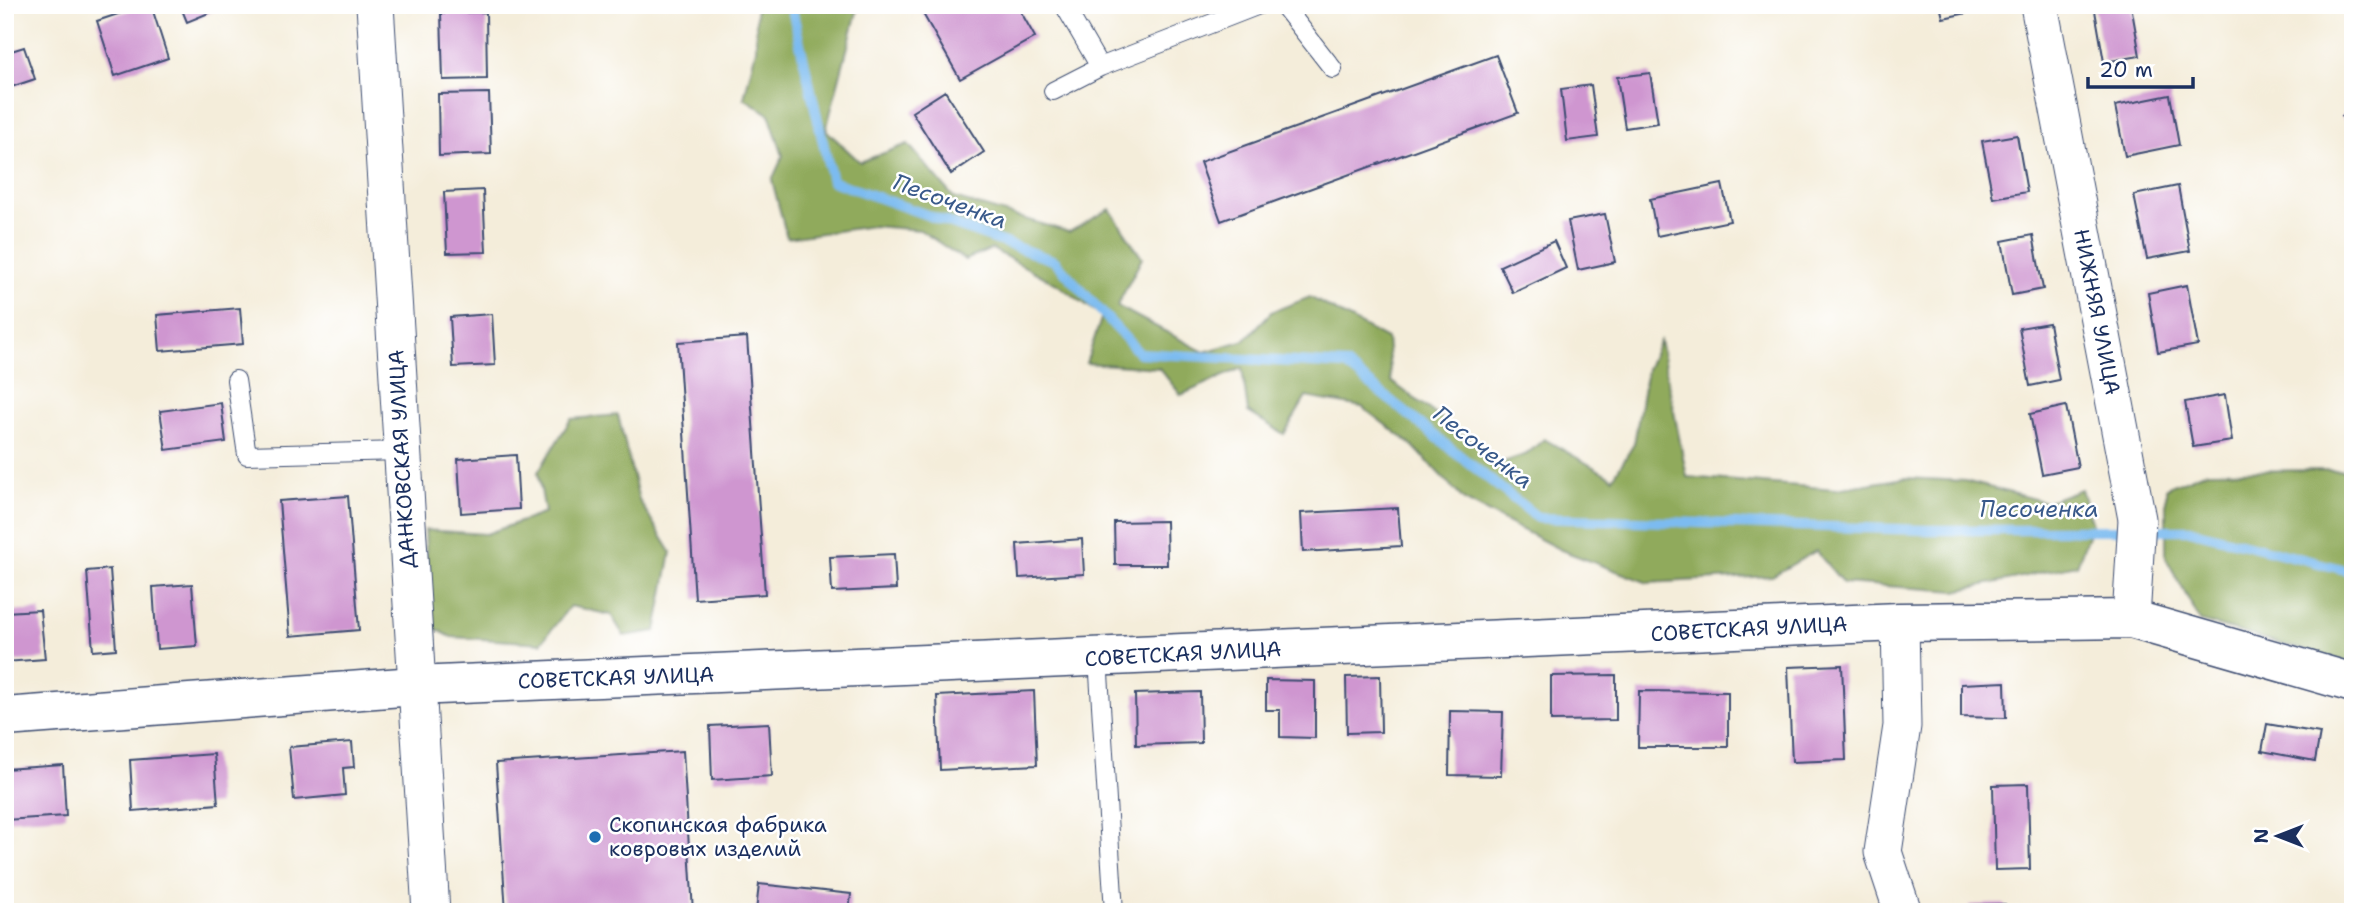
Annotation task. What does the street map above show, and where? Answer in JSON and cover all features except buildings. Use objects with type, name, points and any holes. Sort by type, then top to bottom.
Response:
[{"type":"street","name":"ДАНКОВСКАЯ УЛИЦА","points":[[375,5],[431,912]]},
{"type":"street","name":"НИЖНЯЯ УЛИЦА","points":[[2039,5],[2137,519],[2131,619]]},
{"type":"street","name":"СОВЕТСКАЯ УЛИЦА","points":[[5,717],[415,686],[1900,622],[2131,619],[2353,683]]},
{"type":"street","points":[[1900,622],[1902,726],[1883,852],[1903,912]]},
{"type":"lane","points":[[1063,5],[1100,67]]},
{"type":"lane","points":[[1053,91],[1100,67],[1259,5]]},
{"type":"lane","points":[[1283,5],[1333,69]]},
{"type":"lane","points":[[236,380],[247,455],[401,451]]},
{"type":"lane","points":[[1098,658],[1114,912]]},
{"type":"green space","points":[[756,5],[852,5],[857,12],[826,130],[860,162],[908,144],[954,198],[1069,232],[1110,209],[1142,258],[1117,306],[1204,352],[1245,340],[1271,312],[1310,297],[1387,339],[1391,381],[1501,463],[1527,454],[1544,439],[1613,478],[1634,444],[1647,369],[1660,341],[1687,477],[1836,489],[1905,478],[1965,481],[2046,502],[2081,489],[2092,525],[2077,565],[1956,591],[1843,583],[1816,551],[1772,576],[1648,583],[1561,550],[1464,500],[1412,445],[1362,407],[1306,397],[1284,434],[1248,412],[1242,368],[1181,395],[1159,368],[1086,363],[1102,316],[1055,283],[992,249],[965,260],[920,230],[873,226],[787,238],[772,180],[783,156],[769,114],[744,98],[756,49]]},
{"type":"green space","points":[[618,415],[639,500],[671,552],[656,631],[624,636],[611,615],[570,606],[541,643],[451,637],[430,626],[425,530],[486,534],[545,513],[538,472],[571,419]]},
{"type":"green space","points":[[2353,470],[2353,664],[2200,621],[2166,558],[2166,488],[2207,471]]},
{"type":"waterway","name":"Песоченка","points":[[791,5],[832,181],[1055,261],[1139,353],[1346,365],[1538,518],[1926,530],[2190,530],[2353,572]]},
{"type":"place","name":"Скопинская фабрика ковровых изделий","points":[[595,837]]}]
